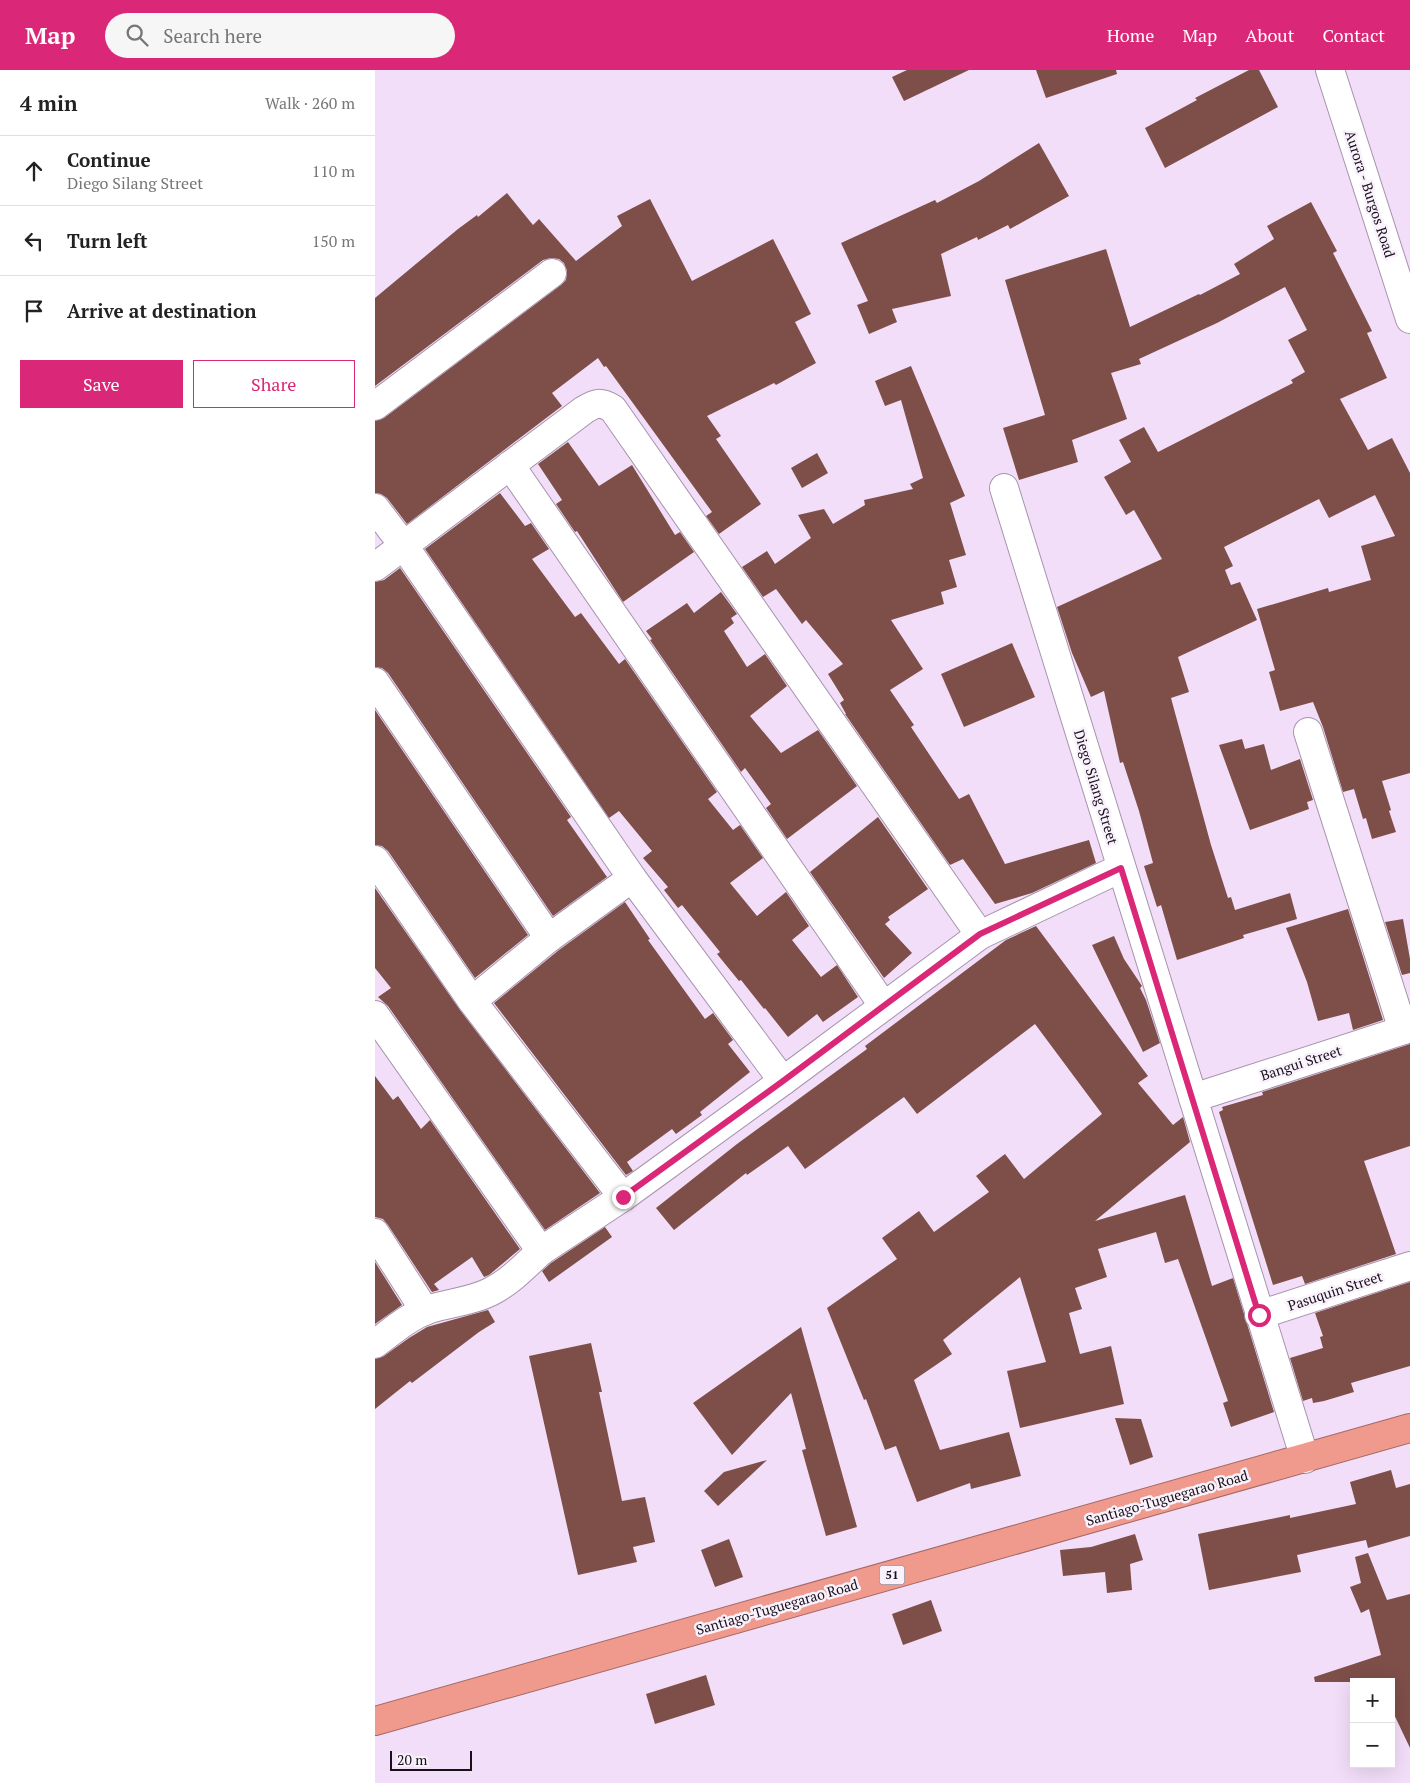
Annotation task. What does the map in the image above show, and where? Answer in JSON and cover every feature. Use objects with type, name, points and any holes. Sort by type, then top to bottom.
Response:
[{"type":"highway","name":"Santiago-Tuguegarao Road","points":[[375,1722],[1410,1428]]},
{"type":"street","name":"Aurora - Burgos Road","points":[[1330,70],[1410,319]]},
{"type":"street","points":[[375,406],[552,272]]},
{"type":"street","points":[[375,567],[584,410],[595,404],[604,404],[613,409],[980,934]]},
{"type":"street","points":[[510,464],[883,1006]]},
{"type":"street","name":"Diego Silang Street","points":[[1004,488],[1305,1459]]},
{"type":"street","points":[[375,508],[404,546],[632,878],[783,1081]]},
{"type":"street","points":[[375,682],[549,938]]},
{"type":"street","points":[[1308,732],[1406,1029]]},
{"type":"street","points":[[375,860],[471,1001],[623,1197]]},
{"type":"street","points":[[375,1344],[425,1310],[465,1302],[489,1292],[510,1279],[541,1251],[623,1197],[783,1081],[980,934],[1121,868]]},
{"type":"street","points":[[471,1001],[549,938],[632,878]]},
{"type":"street","points":[[375,1015],[541,1251]]},
{"type":"street","name":"Bangui Street","points":[[1193,1098],[1406,1029]]},
{"type":"street","points":[[375,1233],[425,1310]]},
{"type":"street","name":"Pasuquin Street","points":[[1259,1315],[1410,1266]]},
{"type":"building","points":[[907,70],[969,70],[904,101],[892,77]]},
{"type":"building","points":[[1036,70],[1116,70],[1117,74],[1046,98]]},
{"type":"building","points":[[1249,70],[1259,70],[1278,107],[1165,168],[1145,128],[1197,100],[1195,98]]},
{"type":"building","points":[[1039,143],[1069,196],[1010,229],[1008,225],[978,240],[977,237],[941,254],[951,296],[892,309],[897,322],[869,334],[857,305],[868,301],[841,243],[935,200],[937,203],[979,181]]},
{"type":"building","points":[[507,193],[533,225],[539,219],[576,261],[622,226],[617,216],[650,199],[692,281],[773,239],[811,314],[795,322],[816,363],[776,385],[774,383],[707,416],[721,436],[716,439],[761,504],[719,534],[706,516],[712,512],[606,366],[604,367],[598,358],[552,393],[562,406],[407,524],[387,498],[375,493],[375,421],[384,418],[566,280],[567,271],[564,263],[559,259],[543,260],[375,386],[375,298],[458,229],[477,215],[478,217]]},
{"type":"building","points":[[1311,202],[1337,251],[1333,253],[1372,331],[1367,333],[1387,378],[1340,399],[1368,450],[1392,438],[1410,473],[1410,773],[1382,781],[1396,832],[1372,839],[1366,818],[1363,819],[1354,789],[1343,792],[1323,727],[1313,702],[1280,711],[1269,672],[1275,670],[1257,609],[1328,588],[1329,592],[1371,580],[1361,546],[1395,536],[1375,495],[1329,518],[1319,499],[1224,547],[1233,566],[1225,570],[1231,585],[1240,582],[1257,620],[1178,657],[1189,692],[1171,698],[1211,845],[1228,898],[1231,897],[1235,910],[1290,893],[1297,919],[1243,935],[1244,938],[1177,960],[1161,905],[1157,907],[1144,866],[1153,863],[1123,762],[1120,763],[1104,691],[1091,697],[1072,653],[1057,607],[1162,559],[1134,510],[1126,515],[1104,477],[1131,462],[1119,440],[1144,427],[1158,452],[1293,383],[1291,380],[1305,372],[1288,340],[1307,330],[1285,287],[1217,323],[1139,359],[1141,364],[1111,373],[1127,419],[1072,440],[1078,462],[1019,480],[1003,428],[1045,415],[1005,280],[1106,249],[1130,327],[1200,295],[1240,274],[1234,264],[1274,239],[1267,226]]},
{"type":"building","points":[[911,366],[965,496],[950,503],[966,555],[949,560],[957,587],[941,592],[944,604],[891,620],[923,669],[890,690],[914,725],[911,727],[959,799],[969,794],[1005,864],[1089,840],[1096,863],[1032,893],[995,904],[963,859],[950,865],[845,714],[840,703],[844,700],[828,674],[843,664],[806,620],[802,624],[776,589],[763,597],[742,567],[767,551],[775,564],[811,538],[798,515],[824,509],[833,524],[865,505],[864,500],[913,489],[910,484],[923,478],[901,400],[885,406],[875,381]]},
{"type":"building","points":[[568,442],[599,486],[632,465],[675,535],[680,532],[694,552],[623,602],[577,531],[575,532],[556,504],[562,500],[538,464]]},
{"type":"building","points":[[817,453],[828,473],[802,488],[791,468]]},
{"type":"building","points":[[500,493],[525,526],[531,523],[549,549],[532,559],[575,617],[581,613],[619,664],[625,659],[717,792],[708,799],[733,830],[740,825],[763,858],[730,883],[757,916],[786,892],[809,926],[792,940],[821,977],[837,965],[858,997],[823,1022],[817,1014],[788,1037],[741,980],[739,981],[717,954],[720,952],[682,905],[678,908],[664,890],[668,887],[643,858],[652,851],[619,811],[609,818],[425,549]]},
{"type":"building","points":[[400,568],[571,817],[567,820],[607,877],[553,916],[388,673],[382,668],[375,667],[375,582],[384,580]]},
{"type":"building","points":[[721,592],[737,614],[731,618],[734,623],[724,631],[747,667],[765,654],[787,686],[750,716],[781,753],[818,730],[857,786],[787,839],[766,808],[771,804],[745,768],[741,772],[650,640],[652,639],[646,631],[687,603],[694,613]]},
{"type":"building","points":[[1012,643],[1035,697],[964,727],[941,674]]},
{"type":"building","points":[[375,710],[528,935],[475,978],[388,851],[382,846],[375,845]]},
{"type":"building","points":[[1242,739],[1245,749],[1264,744],[1271,770],[1300,759],[1313,800],[1307,802],[1309,809],[1250,830],[1219,745]]},
{"type":"building","points":[[878,817],[928,889],[888,917],[890,920],[885,924],[912,953],[884,978],[810,872]]},
{"type":"building","points":[[375,888],[460,1010],[600,1193],[545,1230],[388,1006],[378,997],[391,988],[375,968]]},
{"type":"building","points":[[625,902],[650,939],[648,940],[705,1019],[713,1013],[733,1040],[728,1044],[750,1072],[700,1112],[702,1115],[676,1134],[672,1129],[627,1162],[633,1171],[626,1175],[494,1003],[559,950]]},
{"type":"building","points":[[1348,909],[1383,1020],[1353,1030],[1349,1013],[1318,1021],[1307,982],[1286,928]]},
{"type":"building","points":[[1403,919],[1410,959],[1410,973],[1402,975],[1385,922]]},
{"type":"building","points":[[1036,926],[1148,1076],[1138,1083],[1173,1125],[1183,1117],[1190,1142],[1095,1221],[1185,1195],[1212,1286],[1233,1278],[1274,1412],[1231,1427],[1223,1403],[1228,1401],[1178,1259],[1165,1263],[1156,1232],[1098,1249],[1107,1277],[1075,1288],[1082,1309],[1069,1313],[1080,1354],[1111,1346],[1124,1404],[1020,1428],[1007,1371],[1046,1362],[1020,1277],[943,1340],[952,1354],[914,1380],[940,1450],[1009,1432],[1021,1476],[971,1489],[970,1483],[917,1502],[896,1446],[885,1450],[866,1399],[864,1400],[827,1308],[897,1259],[882,1238],[919,1211],[934,1232],[989,1192],[976,1176],[1005,1154],[1024,1179],[1102,1114],[1035,1024],[917,1114],[904,1097],[805,1169],[788,1146],[747,1175],[746,1173],[674,1230],[656,1208],[737,1144],[867,1049],[865,1046],[1006,940]]},
{"type":"building","points":[[1114,936],[1124,959],[1142,986],[1140,988],[1146,1000],[1160,1043],[1143,1052],[1092,945]]},
{"type":"building","points":[[1410,1044],[1410,1146],[1364,1161],[1396,1254],[1305,1284],[1302,1276],[1273,1285],[1219,1112],[1223,1110],[1222,1107],[1263,1095],[1262,1092]]},
{"type":"building","points":[[375,1076],[393,1100],[398,1096],[421,1129],[430,1120],[520,1249],[489,1275],[484,1277],[472,1257],[434,1284],[439,1290],[432,1292],[388,1225],[383,1219],[375,1217]]},
{"type":"building","points":[[605,1227],[612,1237],[549,1282],[542,1271]]},
{"type":"building","points":[[375,1262],[402,1305],[375,1324]]},
{"type":"building","points":[[1410,1282],[1410,1366],[1351,1383],[1354,1392],[1313,1403],[1312,1398],[1303,1401],[1290,1358],[1323,1348],[1320,1337],[1323,1336],[1315,1313]]},
{"type":"building","points":[[488,1310],[495,1322],[412,1383],[410,1381],[375,1409],[375,1359],[384,1356],[427,1327]]},
{"type":"building","points":[[801,1327],[857,1527],[826,1536],[802,1450],[806,1449],[791,1393],[732,1455],[693,1403]]},
{"type":"building","points":[[591,1343],[602,1392],[599,1392],[622,1501],[645,1497],[655,1542],[633,1547],[637,1562],[578,1575],[529,1356]]},
{"type":"building","points":[[1115,1418],[1141,1419],[1153,1457],[1130,1465]]},
{"type":"building","points":[[767,1460],[718,1506],[704,1491],[724,1472]]},
{"type":"building","points":[[1391,1470],[1396,1488],[1410,1484],[1410,1536],[1368,1548],[1366,1540],[1297,1555],[1301,1572],[1209,1590],[1198,1534],[1290,1515],[1290,1518],[1356,1504],[1350,1482]]},
{"type":"building","points":[[1135,1534],[1143,1560],[1130,1564],[1132,1590],[1107,1593],[1105,1572],[1063,1576],[1060,1550],[1091,1547]]},
{"type":"building","points":[[729,1539],[743,1577],[715,1587],[701,1550]]},
{"type":"building","points":[[1368,1553],[1387,1600],[1410,1594],[1410,1748],[1395,1716],[1395,1678],[1350,1678],[1350,1682],[1315,1682],[1314,1677],[1381,1655],[1369,1609],[1361,1613],[1350,1587],[1361,1583],[1355,1557]]},
{"type":"building","points":[[931,1600],[942,1631],[903,1645],[892,1614]]},
{"type":"building","points":[[706,1675],[715,1705],[655,1724],[646,1694]]},
{"type":"route","points":[[623,1197],[783,1081],[980,934],[1121,868],[1259,1315]]}]
